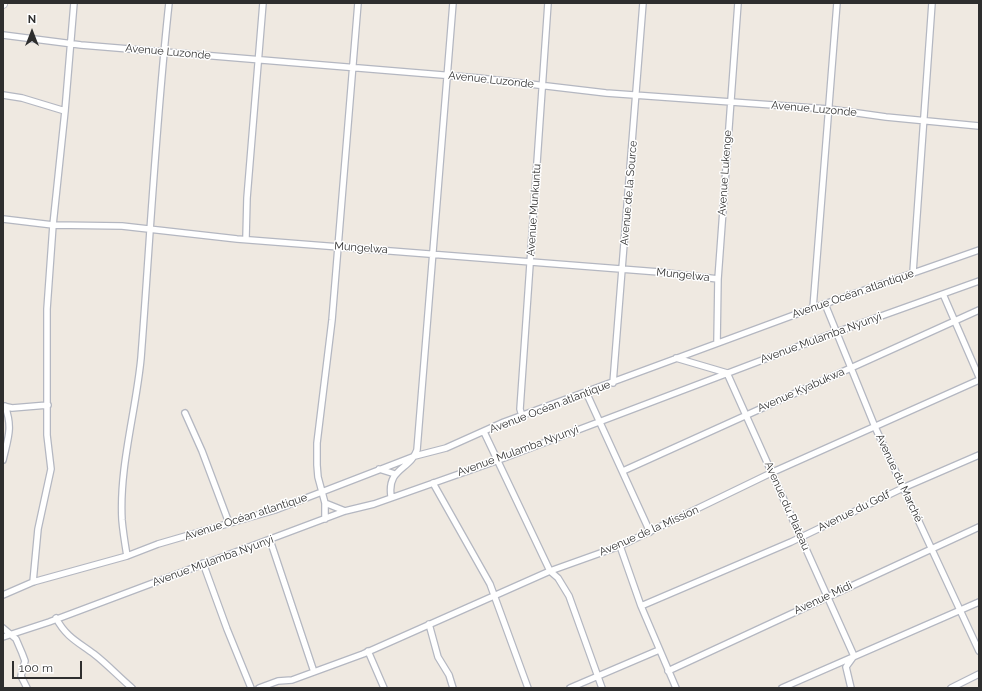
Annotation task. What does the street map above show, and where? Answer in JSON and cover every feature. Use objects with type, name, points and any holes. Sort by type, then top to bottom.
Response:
[{"type":"street","points":[[3,595],[33,582],[38,529],[51,469],[47,435],[47,309],[53,225],[65,111],[74,3]]},
{"type":"street","points":[[127,556],[122,518],[124,486],[140,360],[151,229],[156,133],[169,3]]},
{"type":"street","points":[[246,238],[247,198],[263,3]]},
{"type":"street","points":[[325,519],[326,503],[322,492],[317,465],[317,443],[338,247],[346,132],[358,3]]},
{"type":"street","points":[[391,496],[390,486],[395,474],[415,456],[419,431],[453,3]]},
{"type":"street","name":"Avenue Munkuntu","points":[[522,416],[520,410],[548,3]]},
{"type":"street","name":"Avenue de la Source","points":[[613,383],[643,3]]},
{"type":"street","name":"Avenue Lukenge","points":[[717,343],[718,279],[738,3]]},
{"type":"street","points":[[813,308],[837,3]]},
{"type":"street","points":[[913,272],[925,121],[932,3]]},
{"type":"street","name":"Avenue Luzonde","points":[[3,36],[70,44],[447,75],[606,93],[828,109],[979,126]]},
{"type":"street","points":[[3,94],[65,111]]},
{"type":"street","name":"Mungelwa","points":[[3,219],[53,225],[122,226],[338,247],[718,279]]},
{"type":"street","name":"Avenue Océan atlantique","points":[[33,582],[127,556],[229,523],[275,510],[379,469],[415,456],[446,448],[504,422],[613,383],[676,358],[913,272],[979,250]]},
{"type":"street","name":"Avenue Mulamba Nyunyi","points":[[3,637],[203,563],[270,540],[345,511],[374,504],[391,496],[496,461],[727,373],[979,280]]},
{"type":"street","points":[[943,294],[979,377]]},
{"type":"street","name":"Avenue du Marché","points":[[825,304],[875,427],[979,651]]},
{"type":"street","name":"Avenue Kyabukwa","points":[[623,471],[979,310]]},
{"type":"street","points":[[676,358],[727,373]]},
{"type":"street","name":"Avenue du Plateau","points":[[727,373],[747,414],[854,656]]},
{"type":"street","name":"Avenue de la Mission","points":[[259,688],[278,681],[292,680],[368,651],[550,571],[620,546],[773,472],[979,380]]},
{"type":"street","points":[[586,392],[650,532]]},
{"type":"street","points":[[4,406],[12,408],[48,405]]},
{"type":"street","points":[[3,460],[10,430],[10,420],[4,406]]},
{"type":"street","points":[[185,413],[202,451],[229,523]]},
{"type":"street","points":[[484,432],[496,461],[550,571],[558,578],[569,596],[602,688]]},
{"type":"street","name":"Avenue du Golf","points":[[641,606],[801,537],[904,487],[979,455]]},
{"type":"street","points":[[379,469],[395,474]]},
{"type":"street","points":[[433,483],[495,596],[528,688]]},
{"type":"street","points":[[326,503],[345,511]]},
{"type":"street","name":"Avenue Midi","points":[[668,670],[979,527]]},
{"type":"street","points":[[270,540],[314,672]]},
{"type":"street","points":[[620,546],[641,606],[676,688]]},
{"type":"street","points":[[203,563],[227,629],[251,688]]},
{"type":"street","points":[[782,688],[979,602]]},
{"type":"street","points":[[56,618],[60,627],[76,643],[95,655],[132,688]]},
{"type":"street","points":[[429,624],[438,657],[449,675],[453,688]]},
{"type":"street","points":[[3,628],[16,639],[22,653],[25,661],[21,676],[27,688]]},
{"type":"street","points":[[570,688],[659,650]]},
{"type":"street","points":[[368,651],[384,688]]},
{"type":"street","points":[[850,688],[846,669],[854,656]]},
{"type":"street","points":[[951,688],[979,674]]}]
